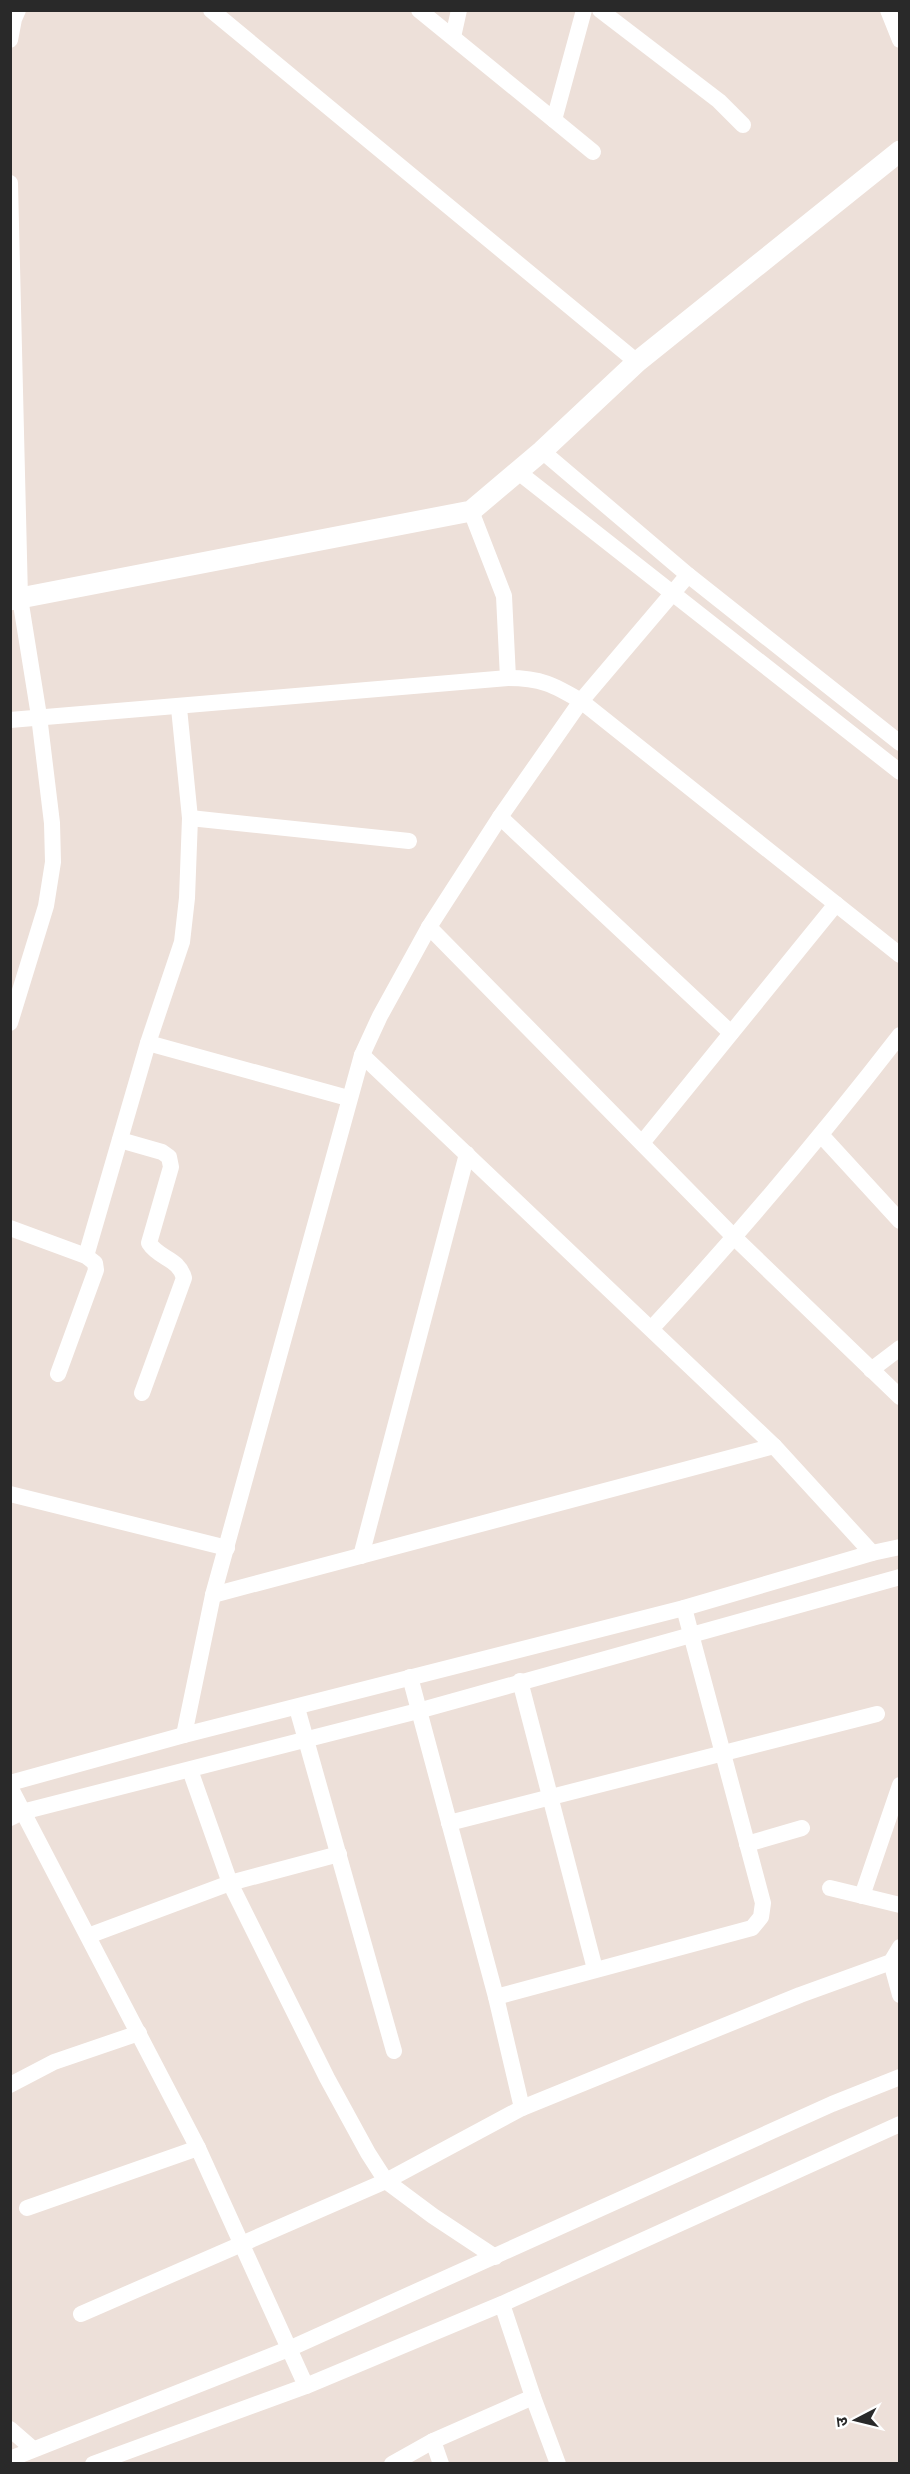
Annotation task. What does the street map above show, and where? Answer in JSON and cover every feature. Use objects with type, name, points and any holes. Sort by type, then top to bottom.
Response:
[{"type":"street","points":[[10,40],[14,18],[18,10]]},
{"type":"street","points":[[211,10],[638,362]]},
{"type":"street","points":[[419,10],[593,152]]},
{"type":"street","points":[[453,37],[459,10]]},
{"type":"street","points":[[554,120],[584,10]]},
{"type":"street","points":[[600,10],[719,101],[743,125]]},
{"type":"street","points":[[888,10],[900,40]]},
{"type":"street","points":[[15,599],[471,511],[542,451],[638,362],[900,151]]},
{"type":"street","points":[[10,183],[15,599],[39,716],[52,823],[53,862],[46,906],[10,1023]]},
{"type":"street","points":[[542,451],[688,575],[900,743]]},
{"type":"street","points":[[517,471],[900,772]]},
{"type":"street","points":[[471,511],[504,596],[508,678]]},
{"type":"street","points":[[184,1735],[213,1595],[348,1098],[362,1055],[380,1016],[429,927],[500,817],[581,701],[688,575]]},
{"type":"street","points":[[10,720],[39,716],[179,708],[508,678],[538,679],[551,683],[581,701],[900,955]]},
{"type":"street","points":[[86,1256],[148,1043],[182,942],[187,898],[190,818],[179,708]]},
{"type":"street","points":[[500,817],[731,1034]]},
{"type":"street","points":[[190,818],[409,841]]},
{"type":"street","points":[[642,1143],[836,904]]},
{"type":"street","points":[[429,927],[735,1238],[900,1397]]},
{"type":"street","points":[[652,1328],[735,1238],[822,1136],[900,1035]]},
{"type":"street","points":[[148,1043],[348,1098]]},
{"type":"street","points":[[362,1055],[774,1446],[872,1553]]},
{"type":"street","points":[[822,1136],[900,1221]]},
{"type":"street","points":[[120,1140],[162,1152],[169,1157],[171,1167],[149,1243],[153,1251],[176,1263],[182,1269],[184,1278],[141,1393]]},
{"type":"street","points":[[361,1556],[467,1154]]},
{"type":"street","points":[[10,1228],[86,1256],[95,1263],[96,1270],[58,1374]]},
{"type":"street","points":[[872,1370],[900,1348]]},
{"type":"street","points":[[213,1595],[774,1446]]},
{"type":"street","points":[[10,1494],[227,1548]]},
{"type":"street","points":[[306,2385],[198,2148],[88,1936],[16,1815],[10,1785],[184,1735],[684,1608],[872,1553],[900,1547]]},
{"type":"street","points":[[16,1815],[418,1711],[900,1577]]},
{"type":"street","points":[[496,1997],[752,1928],[761,1917],[763,1903],[725,1751],[684,1608]]},
{"type":"street","points":[[410,1677],[496,1997],[522,2108]]},
{"type":"street","points":[[520,1681],[595,1969]]},
{"type":"street","points":[[297,1708],[308,1739],[393,2051]]},
{"type":"street","points":[[449,1823],[877,1714]]},
{"type":"street","points":[[190,1770],[230,1883],[327,2079],[386,2181],[433,2216],[495,2256]]},
{"type":"street","points":[[861,1896],[900,1785]]},
{"type":"street","points":[[747,1844],[801,1828]]},
{"type":"street","points":[[88,1936],[230,1883],[339,1854]]},
{"type":"street","points":[[830,1888],[900,1905]]},
{"type":"street","points":[[81,2314],[386,2181],[522,2108],[800,1995],[891,1962],[900,1947]]},
{"type":"street","points":[[891,1962],[900,1995]]},
{"type":"street","points":[[10,2085],[54,2062],[139,2033]]},
{"type":"street","points":[[10,2459],[291,2348],[832,2104],[900,2077]]},
{"type":"street","points":[[93,2463],[306,2385],[502,2304],[900,2124]]},
{"type":"street","points":[[27,2208],[198,2148]]},
{"type":"street","points":[[502,2304],[558,2463]]},
{"type":"street","points":[[392,2463],[433,2441],[533,2397]]},
{"type":"street","points":[[10,2429],[33,2450]]},
{"type":"street","points":[[433,2441],[441,2463]]}]
